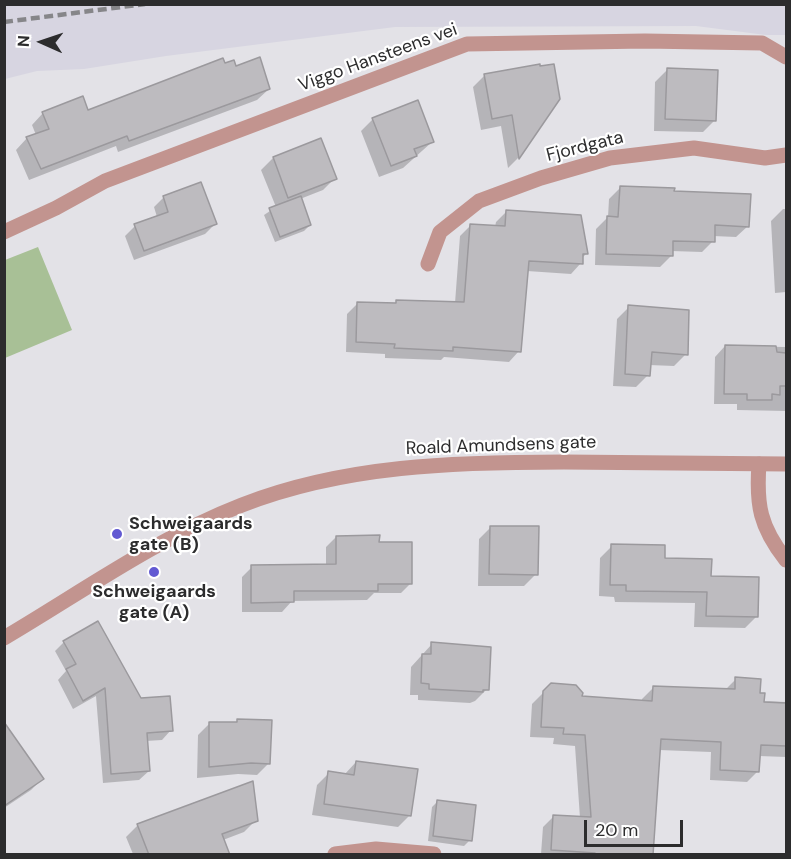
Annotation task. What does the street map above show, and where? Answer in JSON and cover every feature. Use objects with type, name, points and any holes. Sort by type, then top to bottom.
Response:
[{"type":"street","name":"Viggo Hansteens vei","points":[[4,232],[105,182],[466,44],[645,40],[762,43],[786,57]]},
{"type":"street","name":"Fjordgata","points":[[428,264],[440,232],[479,201],[541,178],[610,158],[694,148],[765,159],[786,155]]},
{"type":"street","name":"Roald Amundsens gate","points":[[4,638],[128,562],[198,524],[260,498],[326,480],[416,467],[482,462],[786,464]]},
{"type":"street","points":[[759,464],[757,492],[763,521],[772,542],[786,560]]},
{"type":"street","points":[[335,855],[376,849],[434,855]]},
{"type":"shaded area","points":[[786,4],[786,35],[766,35],[696,26],[395,27],[166,56],[84,69],[37,71],[5,79],[5,5]]},
{"type":"green space","points":[[38,247],[72,330],[5,358],[5,260]]},
{"type":"building","points":[[260,57],[270,89],[129,141],[127,136],[41,169],[26,137],[49,129],[42,112],[83,96],[88,110],[223,58],[225,63],[234,60],[236,66]]},
{"type":"building","points":[[540,64],[540,66],[554,64],[560,99],[519,159],[512,115],[492,119],[484,74]]},
{"type":"building","points":[[667,68],[718,70],[716,121],[665,119]]},
{"type":"building","points":[[418,100],[434,142],[414,149],[417,156],[391,166],[372,118]]},
{"type":"building","points":[[321,138],[337,179],[288,198],[273,157]]},
{"type":"building","points":[[201,182],[217,224],[144,251],[134,224],[168,212],[163,196]]},
{"type":"building","points":[[620,186],[751,194],[749,227],[715,225],[715,242],[673,241],[673,256],[606,254],[607,216],[618,217]]},
{"type":"building","points":[[301,196],[311,225],[280,237],[269,208]]},
{"type":"building","points":[[506,210],[581,215],[588,254],[583,254],[583,264],[529,261],[521,352],[453,347],[453,351],[394,348],[395,344],[356,342],[357,302],[396,303],[396,300],[464,302],[470,224],[505,226]]},
{"type":"building","points":[[628,305],[689,310],[688,355],[652,352],[650,376],[625,374]]},
{"type":"building","points":[[725,345],[776,346],[777,352],[786,353],[786,386],[780,386],[780,395],[772,394],[772,400],[747,400],[747,394],[724,394]]},
{"type":"building","points":[[490,526],[539,526],[538,575],[489,574]]},
{"type":"building","points":[[380,535],[379,542],[412,542],[412,584],[378,584],[378,591],[294,591],[294,602],[251,603],[251,565],[336,564],[336,536]]},
{"type":"building","points":[[611,544],[665,545],[665,558],[712,559],[711,576],[759,577],[758,617],[706,616],[707,592],[626,591],[626,585],[610,585]]},
{"type":"building","points":[[98,621],[141,698],[170,696],[173,731],[147,733],[150,771],[111,774],[105,688],[83,701],[66,669],[76,664],[63,641]]},
{"type":"building","points":[[431,642],[491,647],[489,690],[483,690],[483,692],[429,689],[429,684],[421,683],[422,654],[431,654]]},
{"type":"building","points":[[735,677],[761,679],[760,693],[765,693],[764,702],[786,703],[786,746],[761,745],[759,772],[720,770],[721,742],[661,739],[653,855],[595,855],[595,853],[551,850],[553,815],[591,817],[585,735],[563,734],[564,728],[541,727],[543,691],[551,683],[576,685],[583,693],[582,696],[652,701],[653,686],[735,689]]},
{"type":"building","points":[[237,719],[272,720],[270,764],[251,763],[209,767],[209,722],[237,722]]},
{"type":"building","points":[[4,722],[44,779],[4,806]]},
{"type":"building","points":[[356,761],[418,769],[411,816],[324,804],[328,771],[354,775]]},
{"type":"building","points":[[253,781],[258,821],[222,834],[230,855],[149,855],[137,824]]},
{"type":"building","points":[[437,800],[476,805],[472,841],[433,836]]},
{"type":"railway","points":[[4,22],[145,4]]},
{"type":"place","name":"Schweigaards gate (B)","points":[[117,534]]},
{"type":"place","name":"Schweigaards gate (A)","points":[[154,572]]}]
